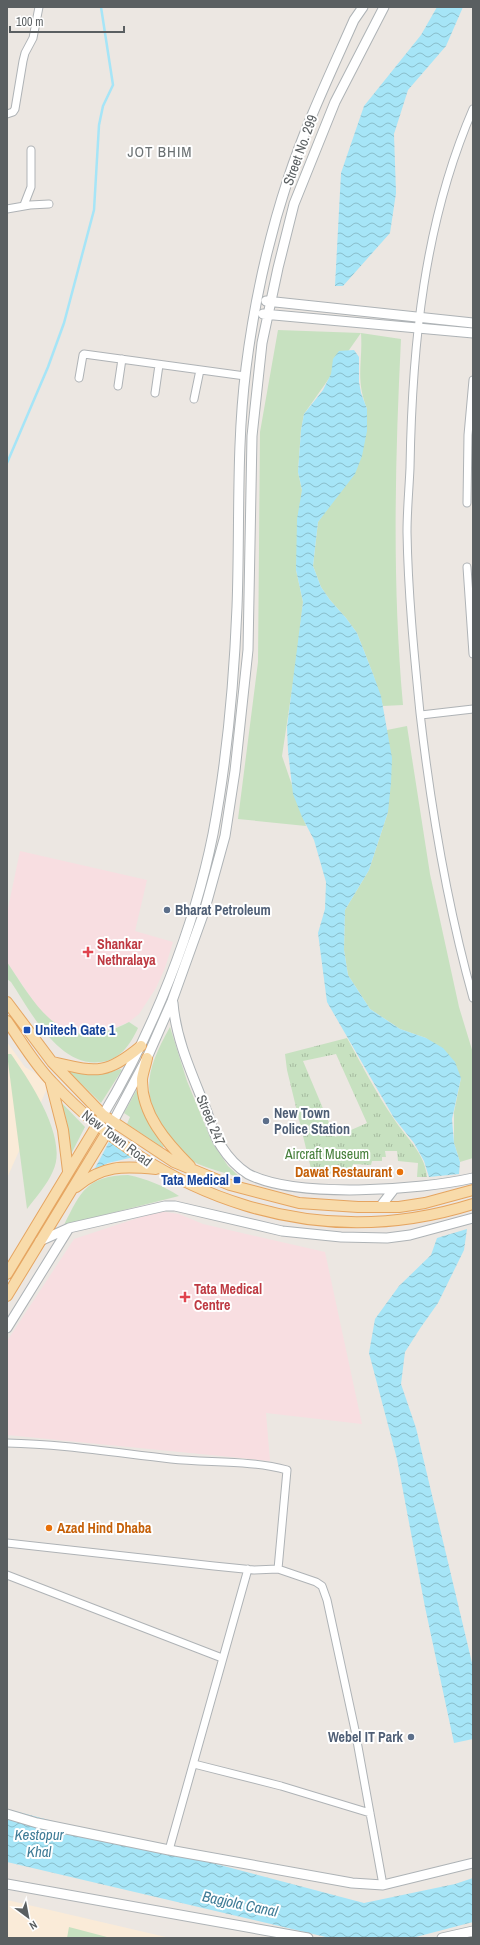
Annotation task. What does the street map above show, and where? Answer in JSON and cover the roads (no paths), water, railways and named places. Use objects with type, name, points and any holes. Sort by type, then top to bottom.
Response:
[{"type":"main road","points":[[7,1002],[52,1062],[103,1115],[160,1153],[194,1170],[247,1191],[299,1203],[380,1207],[425,1203],[473,1190]]},
{"type":"main road","name":"New Town Road","points":[[7,1021],[50,1081],[79,1110],[106,1132],[160,1170],[185,1182],[251,1207],[320,1222],[395,1222],[434,1216],[473,1204]]},
{"type":"main road","points":[[52,1062],[84,1069],[97,1070],[110,1068],[122,1061],[141,1046]]},
{"type":"main road","points":[[147,1058],[142,1079],[144,1093],[150,1113],[158,1132],[194,1170]]},
{"type":"main road","points":[[50,1081],[63,1130],[68,1171]]},
{"type":"main road","points":[[8,1270],[103,1115]]},
{"type":"main road","points":[[7,1296],[113,1122]]},
{"type":"main road","points":[[72,1190],[94,1175],[112,1168],[131,1166],[160,1170]]},
{"type":"street","points":[[7,114],[16,109],[23,61],[25,53],[33,38],[39,7]]},
{"type":"street","name":"Street No. 299","points":[[103,1115],[132,1066],[163,996],[184,936],[213,834],[228,727],[234,667],[239,480],[245,376],[254,312],[268,251],[296,156],[354,20],[362,7]]},
{"type":"street","points":[[113,1122],[147,1058],[172,1001],[204,912],[225,836],[235,771],[248,650],[254,402],[268,315],[294,204],[335,102],[384,7]]},
{"type":"street","points":[[473,109],[447,182],[435,226],[417,329],[412,385],[407,531],[415,667],[434,818],[451,913],[473,998]]},
{"type":"street","points":[[24,206],[30,187],[31,150]]},
{"type":"street","points":[[7,209],[49,204]]},
{"type":"street","points":[[257,300],[473,323]]},
{"type":"street","points":[[254,312],[268,315],[473,334]]},
{"type":"street","points":[[79,378],[83,354],[245,376]]},
{"type":"street","points":[[118,386],[122,359]]},
{"type":"street","points":[[155,393],[159,364]]},
{"type":"street","points":[[194,399],[200,370]]},
{"type":"street","points":[[467,503],[468,435],[473,380]]},
{"type":"street","points":[[467,567],[473,654]]},
{"type":"street","points":[[420,715],[473,709]]},
{"type":"street","points":[[213,834],[225,836]]},
{"type":"street","name":"Street 247","points":[[172,1001],[175,1024],[184,1052],[220,1145],[235,1164],[248,1174],[303,1188],[394,1189],[448,1183],[473,1178]]},
{"type":"street","points":[[247,1191],[264,1179]]},
{"type":"street","points":[[380,1207],[394,1189]]},
{"type":"street","points":[[40,1241],[69,1228],[165,1206],[175,1206],[282,1231],[341,1237],[387,1238],[410,1235],[473,1218]]},
{"type":"street","points":[[7,1328],[69,1228]]},
{"type":"street","points":[[7,1443],[105,1450],[172,1459],[217,1462],[287,1470],[278,1569]]},
{"type":"street","points":[[7,1542],[248,1570],[278,1569],[316,1582],[322,1586],[327,1600],[355,1730],[383,1885]]},
{"type":"street","points":[[169,1850],[248,1570]]},
{"type":"street","points":[[7,1575],[222,1658]]},
{"type":"street","points":[[194,1764],[281,1786],[370,1813]]},
{"type":"street","points":[[7,1814],[37,1823],[169,1850],[352,1883],[383,1885],[473,1863]]},
{"type":"street","points":[[7,1884],[308,1938]]},
{"type":"street","points":[[442,1938],[473,1931]]},
{"type":"water","points":[[437,7],[463,7],[446,46],[408,90],[394,134],[396,193],[390,233],[343,286],[335,286],[341,173],[364,106],[421,35]]},
{"type":"water","points":[[354,350],[359,357],[359,382],[361,393],[367,409],[367,431],[362,456],[355,474],[318,522],[313,566],[321,587],[357,633],[381,696],[392,758],[388,812],[369,870],[345,910],[344,950],[348,975],[370,1009],[400,1029],[426,1038],[443,1048],[455,1062],[461,1078],[452,1119],[454,1143],[460,1162],[459,1174],[429,1177],[424,1161],[414,1143],[394,1118],[327,1002],[318,933],[325,909],[326,882],[314,840],[302,817],[293,794],[287,727],[303,602],[296,570],[297,519],[302,490],[298,472],[301,430],[304,414],[323,390],[331,374],[333,359],[339,351]]},
{"type":"water","points":[[109,1142],[134,1157],[108,1163],[94,1170]]},
{"type":"water","points":[[467,1229],[464,1250],[438,1303],[405,1352],[401,1384],[416,1428],[473,1667],[473,1739],[454,1743],[425,1607],[397,1459],[369,1353],[375,1319],[399,1286],[431,1255],[437,1238]]},
{"type":"water","name":"Kestopur Khal","points":[[7,1809],[364,1903],[455,1884],[473,1878],[473,1922],[412,1938],[330,1938],[7,1862]]},
{"type":"waterway","points":[[7,463],[48,367],[64,323],[94,210],[99,125],[103,106],[113,85],[101,7]]},
{"type":"place","name":"Bharat Petroleum","points":[[167,910]]},
{"type":"place","name":"Shankar Nethralaya","points":[[88,952]]},
{"type":"place","name":"Unitech Gate 1","points":[[27,1030]]},
{"type":"place","name":"New Town Police Station","points":[[266,1121]]},
{"type":"place","name":"Dawat Restaurant","points":[[400,1172]]},
{"type":"place","name":"Tata Medical","points":[[237,1180]]},
{"type":"place","name":"Tata Medical Centre","points":[[185,1297]]},
{"type":"place","name":"Azad Hind Dhaba","points":[[49,1528]]},
{"type":"place","name":"Webel IT Park","points":[[411,1737]]},
{"type":"district","name":"JOT BHIM","points":[[160,152]]},
{"type":"park label","name":"Aircraft Museum","points":[[327,1154]]},
{"type":"water label","name":"Bagjola Canal","points":[[240,1904]]}]
